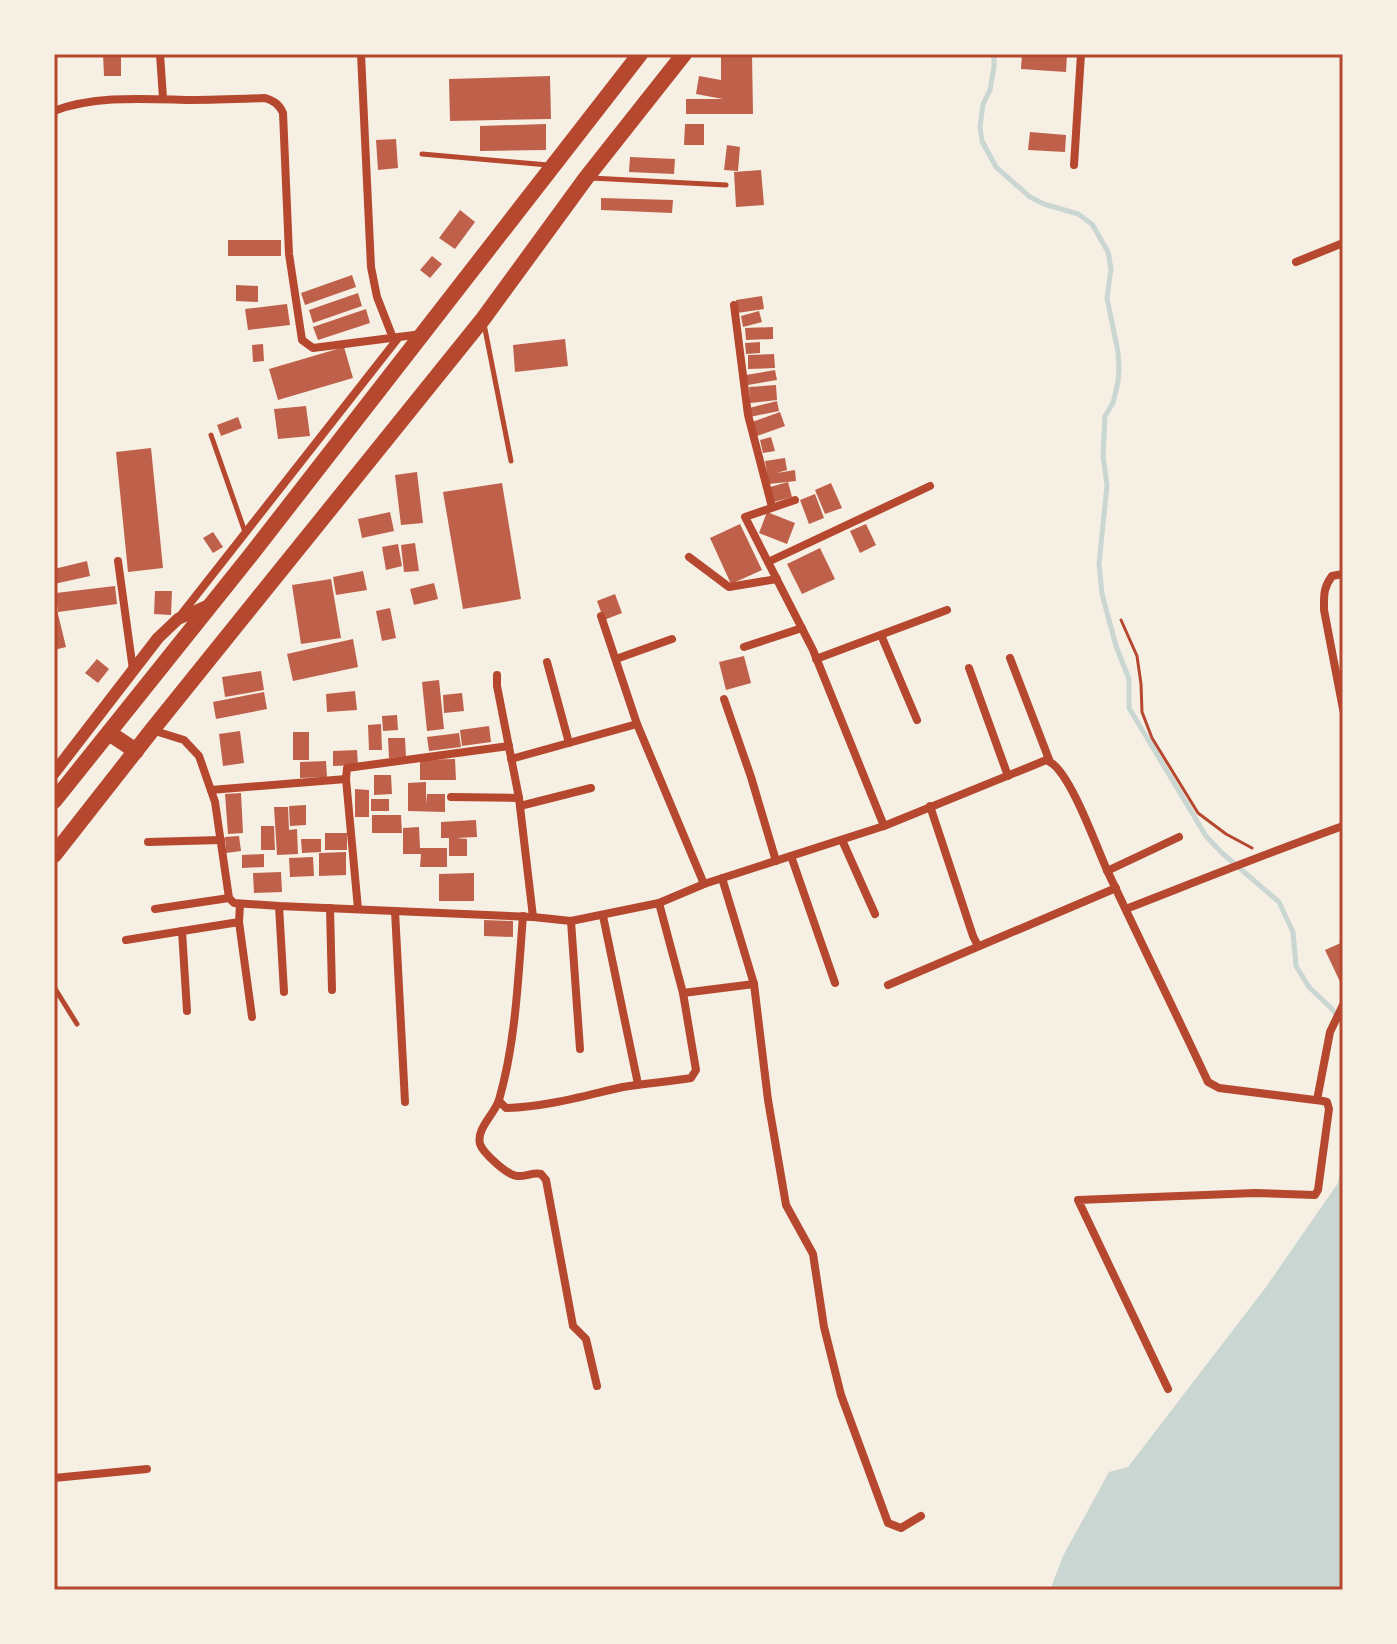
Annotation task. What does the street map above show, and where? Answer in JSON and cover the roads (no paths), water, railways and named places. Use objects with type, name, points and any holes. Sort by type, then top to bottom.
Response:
[{"type":"highway","points":[[54,801],[66,762],[109,733],[640,54]]},
{"type":"highway","points":[[54,855],[483,319],[586,178],[684,54]]},
{"type":"highway","points":[[109,733],[136,751]]},
{"type":"street","points":[[160,54],[163,98]]},
{"type":"street","points":[[361,54],[371,267],[377,297],[396,337]]},
{"type":"street","points":[[1074,165],[1081,54]]},
{"type":"street","points":[[54,111],[70,105],[163,98],[265,98],[275,101],[283,113],[289,254],[302,340],[313,348],[423,334]]},
{"type":"street","points":[[1296,262],[1343,243]]},
{"type":"street","points":[[734,305],[748,415],[772,507]]},
{"type":"street","points":[[54,773],[66,762],[158,638],[178,619],[396,337]]},
{"type":"street","points":[[768,562],[930,486]]},
{"type":"street","points":[[795,500],[745,517],[816,659],[884,826]]},
{"type":"street","points":[[689,557],[729,587],[777,579]]},
{"type":"street","points":[[118,561],[134,671]]},
{"type":"street","points":[[1343,574],[1332,576],[1325,586],[1324,610],[1343,709]]},
{"type":"street","points":[[178,619],[212,604]]},
{"type":"street","points":[[816,659],[947,610]]},
{"type":"street","points":[[601,616],[637,724],[704,884]]},
{"type":"street","points":[[744,647],[802,628]]},
{"type":"street","points":[[881,635],[917,720]]},
{"type":"street","points":[[616,659],[672,639]]},
{"type":"street","points":[[1010,658],[1050,762]]},
{"type":"street","points":[[547,662],[569,743]]},
{"type":"street","points":[[969,668],[1008,776]]},
{"type":"street","points":[[497,675],[519,802],[528,917],[509,1058],[499,1101],[480,1133],[481,1145],[491,1158],[510,1173],[517,1176],[541,1174],[546,1180],[573,1326],[586,1339],[597,1386]]},
{"type":"street","points":[[724,699],[776,861]]},
{"type":"street","points":[[511,759],[637,724]]},
{"type":"street","points":[[152,730],[184,740],[199,756],[211,790],[229,898],[234,903],[571,921],[659,903],[704,884],[884,826],[1046,760],[1050,762],[1059,768],[1085,818],[1107,871],[1208,1082],[1219,1088],[1327,1102],[1329,1109],[1315,1195],[1255,1193],[1078,1200],[1168,1389]]},
{"type":"street","points":[[358,909],[346,779],[349,767],[509,746]]},
{"type":"street","points":[[211,790],[346,779]]},
{"type":"street","points":[[451,797],[519,802],[591,788]]},
{"type":"street","points":[[930,806],[978,946]]},
{"type":"street","points":[[1126,909],[1343,826]]},
{"type":"street","points":[[1107,871],[1179,837]]},
{"type":"street","points":[[148,842],[221,840]]},
{"type":"street","points":[[842,840],[875,914]]},
{"type":"street","points":[[791,856],[835,983]]},
{"type":"street","points":[[722,878],[754,984],[768,1100],[786,1205],[813,1254],[824,1327],[841,1395],[888,1523],[901,1528],[921,1516]]},
{"type":"street","points":[[888,985],[1116,888]]},
{"type":"street","points":[[155,909],[229,898]]},
{"type":"street","points":[[499,1101],[506,1108],[524,1107],[694,1075],[696,1070],[683,993],[659,903]]},
{"type":"street","points":[[240,904],[239,922],[252,1017]]},
{"type":"street","points":[[279,906],[284,992]]},
{"type":"street","points":[[330,908],[332,990]]},
{"type":"street","points":[[395,911],[405,1102]]},
{"type":"street","points":[[603,916],[638,1084]]},
{"type":"street","points":[[571,921],[580,1049]]},
{"type":"street","points":[[126,940],[239,922]]},
{"type":"street","points":[[182,931],[187,1011]]},
{"type":"street","points":[[683,993],[754,984]]},
{"type":"street","points":[[1317,1100],[1330,1032],[1343,1005]]},
{"type":"street","points":[[54,1478],[147,1469]]},
{"type":"lane","points":[[422,154],[554,165]]},
{"type":"lane","points":[[586,178],[726,185]]},
{"type":"lane","points":[[483,319],[511,461]]},
{"type":"lane","points":[[211,435],[246,532]]},
{"type":"lane","points":[[54,987],[77,1024]]},
{"type":"waterway","points":[[994,54],[990,90],[983,104],[980,127],[982,141],[996,167],[1030,197],[1078,214],[1092,224],[1108,252],[1111,269],[1107,298],[1119,367],[1113,403],[1105,416],[1103,456],[1107,485],[1099,564],[1102,594],[1129,679],[1129,708],[1206,836],[1279,902],[1293,932],[1296,966],[1309,987],[1343,1023]]}]
